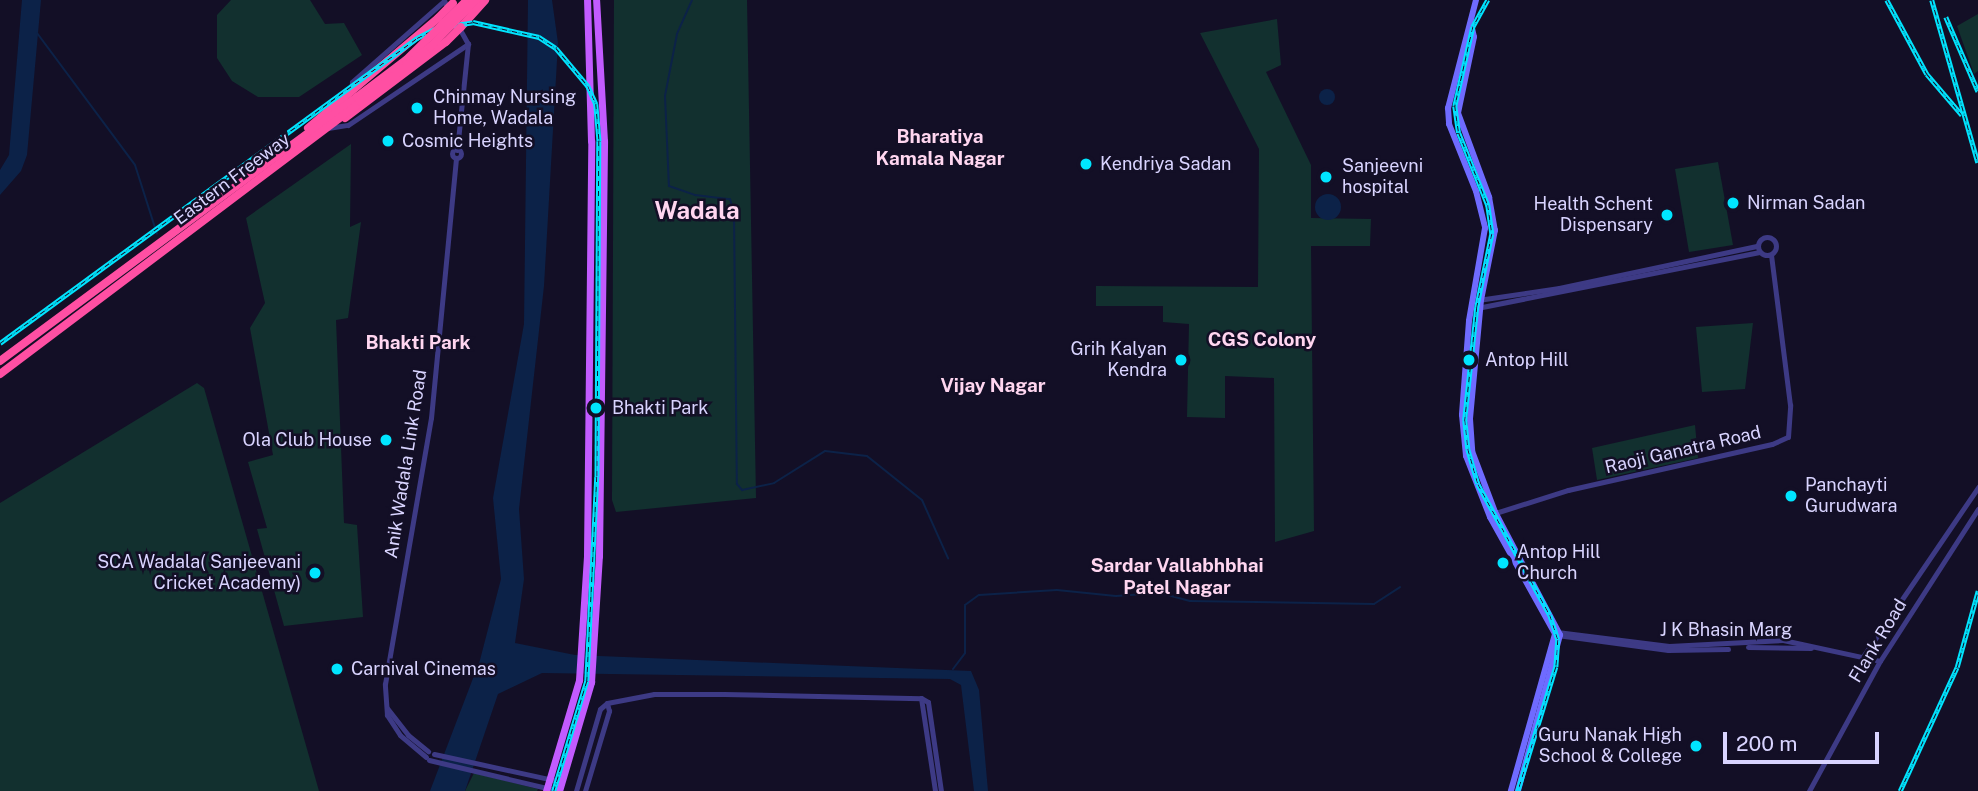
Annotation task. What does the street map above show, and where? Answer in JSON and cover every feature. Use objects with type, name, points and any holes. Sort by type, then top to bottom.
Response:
[{"type":"highway","name":"Eastern Freeway","points":[[0,360],[406,60],[467,0]]},
{"type":"highway","name":"Eastern Freeway","points":[[0,374],[327,126],[356,97],[430,47],[475,0]]},
{"type":"highway","points":[[327,126],[360,110],[446,41],[485,0]]},
{"type":"highway","points":[[356,97],[438,18],[451,1]]},
{"type":"main road","points":[[546,789],[579,680],[581,653],[589,463],[591,141],[587,78],[587,0]]},
{"type":"main road","points":[[559,791],[591,682],[602,463],[604,141],[597,78],[596,0]]},
{"type":"main road","points":[[1468,391],[1481,300],[1494,244],[1495,215],[1458,113],[1474,37],[1471,24],[1476,0]]},
{"type":"main road","points":[[1471,24],[1463,34],[1448,108],[1457,146],[1484,214],[1483,248],[1471,304],[1466,456],[1492,514],[1557,633],[1518,791]]},
{"type":"main road","points":[[1463,34],[1474,37]]},
{"type":"main road","points":[[587,37],[597,37]]},
{"type":"main road","points":[[587,78],[597,78]]},
{"type":"main road","points":[[1511,791],[1557,633]]},
{"type":"street","points":[[327,126],[348,125],[468,44],[451,1],[352,82],[356,97]]},
{"type":"street","name":"Anik Wadala Link Road","points":[[432,756],[400,735],[387,715],[385,684],[431,418],[456,159],[461,155],[457,150],[468,44]]},
{"type":"street","points":[[1471,304],[1758,249],[1771,255],[1776,247],[1773,239],[1764,237],[1758,249]]},
{"type":"street","points":[[1471,304],[1481,308],[1758,249]]},
{"type":"street","name":"Raoji Ganatra Road","points":[[1492,514],[1567,490],[1772,444],[1788,437],[1790,405],[1771,255]]},
{"type":"street","points":[[1862,657],[1978,487]]},
{"type":"street","name":"Flank Road","points":[[1808,791],[1880,661],[1978,509]]},
{"type":"street","name":"J K Bhasin Marg","points":[[1557,633],[1668,646],[1775,643],[1814,647],[1880,661]]},
{"type":"street","points":[[576,791],[600,709],[607,703],[654,694],[921,698],[928,702],[941,791]]},
{"type":"street","points":[[921,698],[935,791]]},
{"type":"street","points":[[585,791],[609,711],[607,703]]},
{"type":"street","points":[[432,756],[562,782]]},
{"type":"street","points":[[432,756],[438,762],[559,791]]},
{"type":"green space","points":[[231,0],[310,0],[325,24],[344,23],[362,55],[299,97],[258,97],[232,81],[217,58],[217,15]]},
{"type":"green space","points":[[614,0],[747,0],[756,498],[616,512],[612,500]]},
{"type":"green space","points":[[1978,14],[1978,71],[1974,74],[1957,26]]},
{"type":"green space","points":[[1277,19],[1281,65],[1266,72],[1311,165],[1311,218],[1371,219],[1370,246],[1311,246],[1314,531],[1275,542],[1274,378],[1225,376],[1225,418],[1187,417],[1189,324],[1163,322],[1163,306],[1096,306],[1096,286],[1258,287],[1259,149],[1200,33]]},
{"type":"green space","name":"Bhakti Park","points":[[351,144],[350,227],[361,222],[348,318],[336,320],[344,523],[357,525],[363,617],[284,626],[257,529],[267,528],[248,462],[273,455],[250,328],[265,303],[246,218]]},
{"type":"green space","points":[[1718,162],[1733,245],[1689,252],[1675,169]]},
{"type":"green space","points":[[1753,323],[1745,389],[1702,392],[1696,327]]},
{"type":"green space","points":[[197,383],[204,388],[319,791],[0,791],[0,503]]},
{"type":"green space","points":[[1695,425],[1698,458],[1597,480],[1592,448]]},
{"type":"green space","points":[[474,773],[538,789],[465,791]]},
{"type":"water","points":[[22,0],[41,0],[27,155],[21,171],[0,195],[0,170],[9,155]]},
{"type":"water","points":[[528,0],[552,0],[558,43],[544,286],[519,509],[524,579],[515,643],[575,655],[971,671],[979,690],[988,791],[974,791],[961,685],[950,679],[542,673],[498,694],[465,791],[430,791],[480,660],[501,579],[493,498],[524,324]]},
{"type":"water","points":[[1324,89],[1330,89],[1335,97],[1333,103],[1324,105],[1319,100],[1319,94]]},
{"type":"water","points":[[1328,194],[1337,198],[1341,207],[1337,216],[1328,220],[1319,216],[1315,207],[1319,198]]},
{"type":"waterway","points":[[692,0],[677,34],[665,96],[669,186],[695,195],[730,199],[734,213],[737,484],[742,490],[774,483],[825,451],[867,456],[922,500],[948,558]]},
{"type":"waterway","points":[[37,33],[135,165],[157,234]]},
{"type":"waterway","points":[[953,669],[965,653],[965,605],[979,595],[1057,590],[1116,596],[1160,593],[1190,601],[1374,604],[1400,587]]},
{"type":"railway","points":[[1488,0],[1473,27],[1455,106],[1459,133],[1488,205],[1492,234],[1477,307],[1465,420],[1468,449],[1478,484],[1550,615],[1558,640],[1556,667],[1518,791]]},
{"type":"railway","points":[[1887,0],[1927,74],[1962,115]]},
{"type":"railway","points":[[1932,0],[1978,163]]},
{"type":"railway","points":[[1946,17],[1978,91]]},
{"type":"railway","points":[[0,343],[417,38],[437,28],[473,22],[539,37],[556,48],[588,86],[596,104],[599,141],[597,477],[587,681],[554,791]]},
{"type":"railway","points":[[1900,791],[1957,667],[1978,591]]},
{"type":"place","name":"Chinmay Nursing Home, Wadala","points":[[417,108]]},
{"type":"place","name":"Cosmic Heights","points":[[388,141]]},
{"type":"place","name":"Kendriya Sadan","points":[[1086,164]]},
{"type":"place","name":"Sanjeevni hospital","points":[[1326,177]]},
{"type":"place","name":"Nirman Sadan","points":[[1733,203]]},
{"type":"place","name":"Health Schent Dispensary","points":[[1667,215]]},
{"type":"place","name":"Grih Kalyan Kendra","points":[[1181,360]]},
{"type":"place","name":"Antop Hill","points":[[1469,360]]},
{"type":"place","name":"Bhakti Park","points":[[596,408]]},
{"type":"place","name":"Ola Club House","points":[[386,440]]},
{"type":"place","name":"Panchayti Gurudwara","points":[[1791,496]]},
{"type":"place","name":"Antop Hill Church","points":[[1503,563]]},
{"type":"place","name":"SCA Wadala( Sanjeevani Cricket Academy)","points":[[315,573]]},
{"type":"place","name":"Carnival Cinemas","points":[[337,669]]},
{"type":"place","name":"Guru Nanak High School & College","points":[[1696,746]]},
{"type":"district","name":"Bharatiya Kamala Nagar","points":[[940,148]]},
{"type":"district","name":"Wadala","points":[[697,211]]},
{"type":"district","name":"CGS Colony","points":[[1262,340]]},
{"type":"district","name":"Bhakti Park","points":[[418,343]]},
{"type":"district","name":"Vijay Nagar","points":[[993,386]]},
{"type":"district","name":"Sardar Vallabhbhai Patel Nagar","points":[[1177,577]]}]
